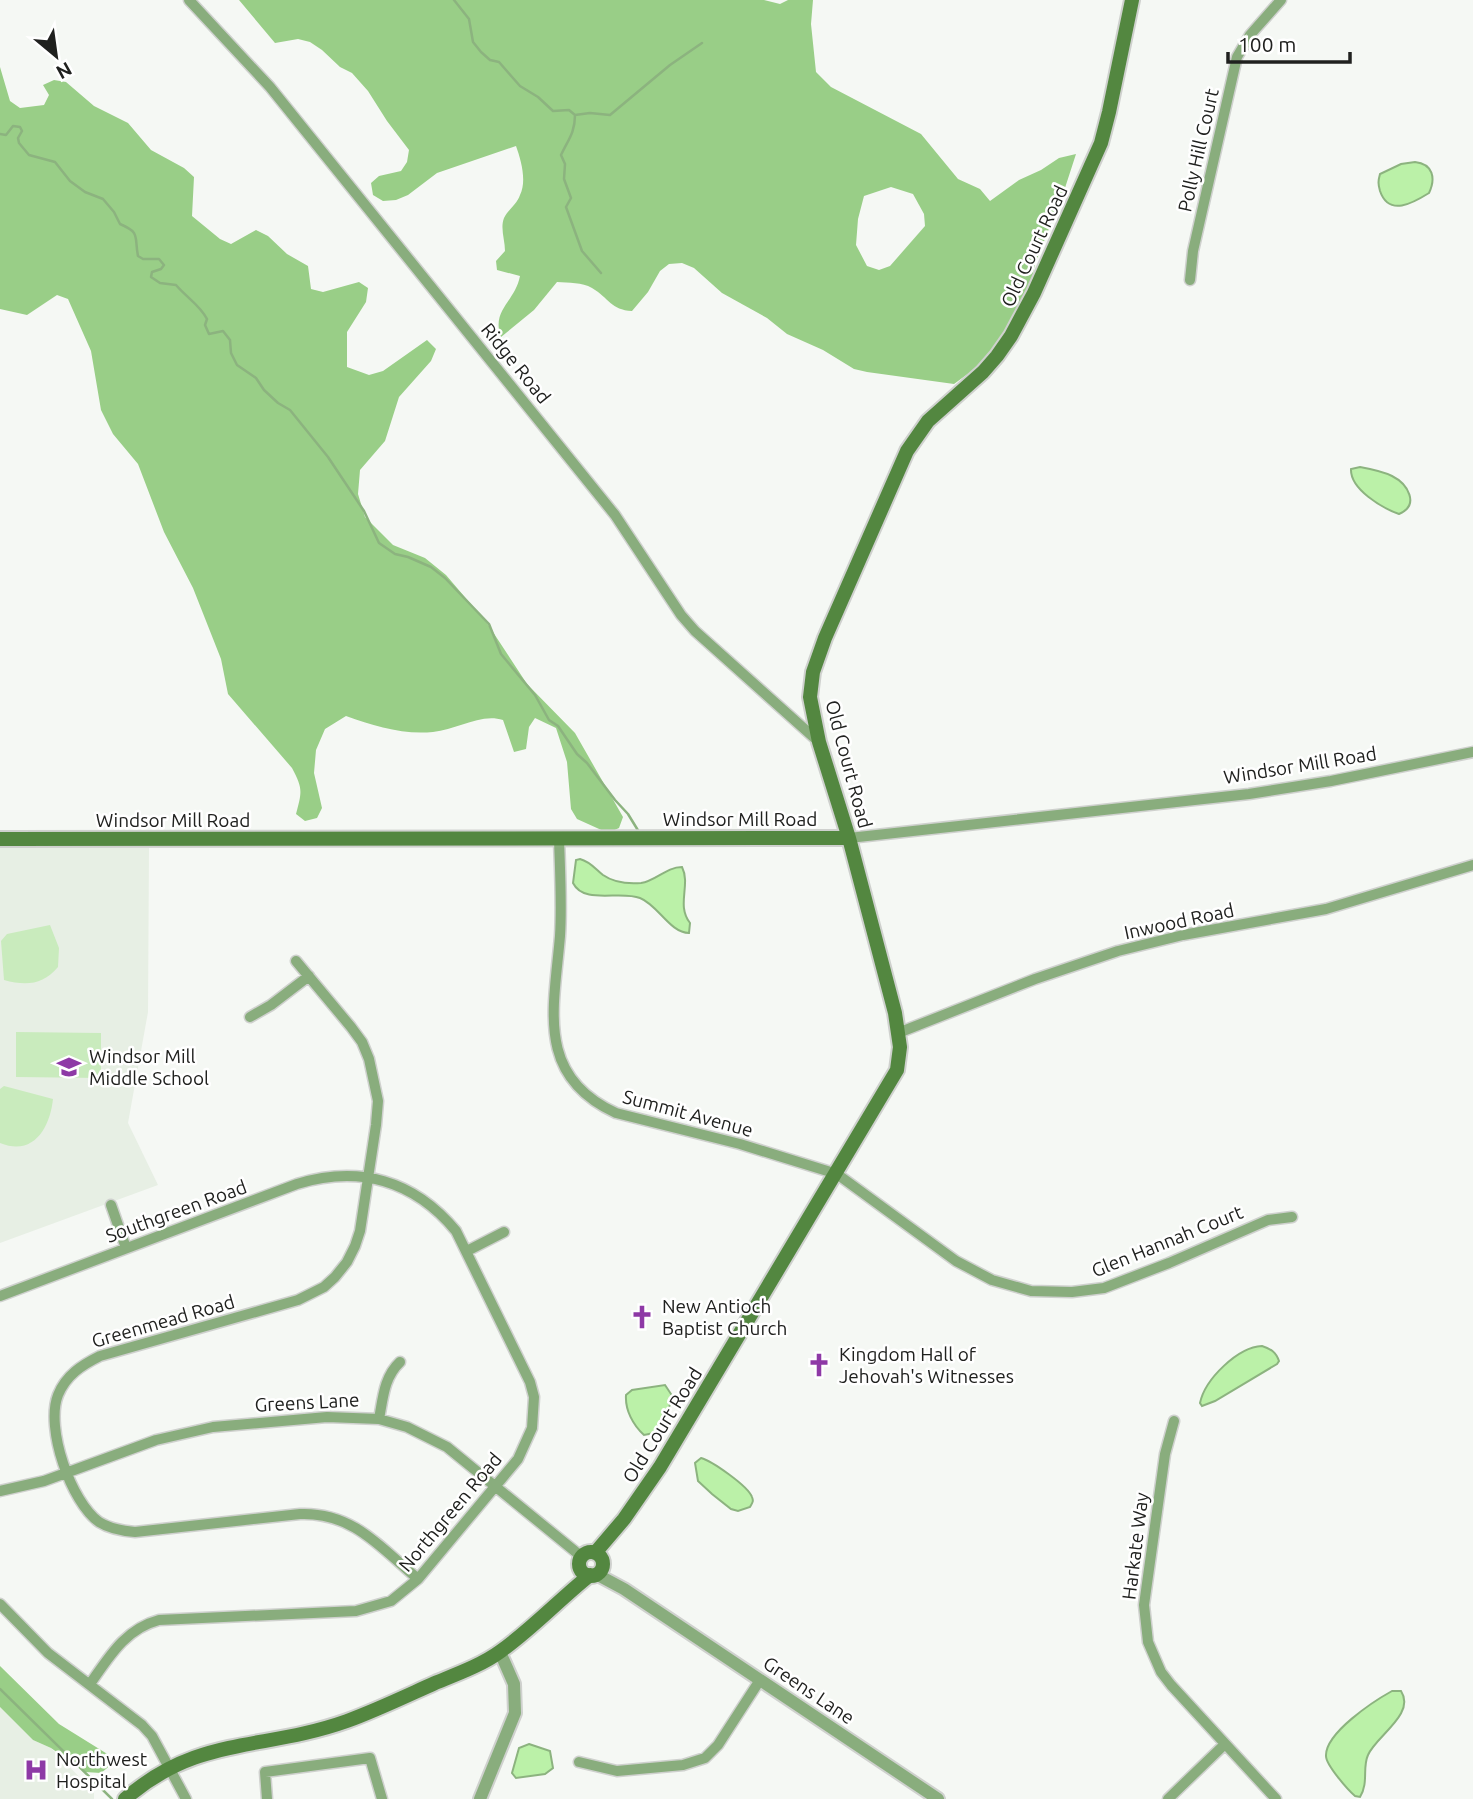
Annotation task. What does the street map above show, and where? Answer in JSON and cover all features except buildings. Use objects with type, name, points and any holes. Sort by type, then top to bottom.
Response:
[{"type":"main road","name":"Old Court Road","points":[[125,1799],[169,1767],[217,1749],[301,1734],[348,1720],[446,1678],[500,1652],[560,1599],[593,1565],[660,1467],[897,1070],[900,1047],[898,1033],[849,838],[819,742],[810,697],[816,660],[897,471],[917,434],[997,356],[1034,293],[1101,143],[1132,0]]},
{"type":"main road","name":"Windsor Mill Road","points":[[0,839],[849,838]]},
{"type":"street","name":"Ridge Road","points":[[190,0],[277,96],[615,515],[681,615],[695,631],[819,742]]},
{"type":"street","name":"Polly Hill Court","points":[[1190,280],[1193,251],[1237,57],[1250,35],[1281,0]]},
{"type":"street","name":"Windsor Mill Road","points":[[849,838],[1248,794],[1473,752]]},
{"type":"street","name":"Summit Avenue","points":[[559,839],[560,933],[552,1029],[559,1059],[577,1085],[601,1106],[616,1113],[740,1144],[837,1174]]},
{"type":"street","name":"Inwood Road","points":[[898,1033],[1035,979],[1118,951],[1183,935],[1326,909],[1473,865]]},
{"type":"street","name":"Greenmead Road","points":[[296,961],[351,1027],[369,1059],[378,1101],[368,1177],[355,1246],[348,1262],[324,1287],[298,1300],[100,1356],[77,1369],[61,1387],[54,1408],[56,1436],[68,1472],[85,1508],[102,1524],[113,1529],[135,1532],[300,1514],[327,1515],[361,1530],[418,1579]]},
{"type":"street","points":[[250,1017],[271,1005],[309,976]]},
{"type":"street","name":"Glen Hannah Court","points":[[837,1174],[964,1266],[992,1280],[1031,1291],[1072,1292],[1104,1288],[1268,1220],[1292,1217]]},
{"type":"street","name":"Southgreen Road","points":[[0,1296],[314,1179],[338,1175],[368,1177]]},
{"type":"street","name":"Northgreen Road","points":[[90,1684],[120,1643],[148,1623],[159,1620],[356,1611],[391,1601],[418,1579],[517,1459],[526,1444],[532,1428],[534,1397],[530,1382],[467,1251],[451,1225],[430,1205],[402,1187],[368,1177]]},
{"type":"street","points":[[111,1205],[127,1248]]},
{"type":"street","points":[[467,1251],[504,1232]]},
{"type":"street","points":[[379,1419],[386,1381],[400,1362]]},
{"type":"street","name":"Greens Lane","points":[[0,1491],[22,1488],[156,1440],[213,1427],[327,1417],[379,1419],[417,1431],[447,1447],[624,1589],[938,1799]]},
{"type":"street","name":"Harkate Way","points":[[1174,1421],[1165,1454],[1144,1605],[1148,1642],[1161,1672],[1276,1799]]},
{"type":"street","points":[[0,1604],[48,1653],[142,1725],[152,1736],[186,1799]]},
{"type":"street","points":[[480,1799],[515,1713],[514,1684],[500,1652]]},
{"type":"street","points":[[579,1762],[617,1771],[695,1762],[705,1758],[718,1745],[760,1680]]},
{"type":"street","points":[[1168,1799],[1225,1744]]},
{"type":"street","points":[[267,1799],[265,1772],[370,1758],[382,1799]]},
{"type":"shaded area","points":[[239,0],[764,0],[780,4],[788,0],[813,0],[811,24],[816,72],[831,87],[921,134],[958,179],[980,189],[990,201],[1019,180],[1059,158],[1076,154],[1035,264],[1027,303],[984,362],[954,384],[854,369],[823,350],[787,334],[767,318],[722,293],[694,268],[682,263],[669,264],[660,271],[648,292],[632,311],[615,306],[588,286],[557,282],[534,310],[501,337],[501,313],[514,293],[520,276],[497,270],[496,261],[505,251],[504,218],[522,189],[522,170],[516,146],[437,173],[408,195],[383,201],[373,195],[371,183],[379,176],[401,171],[407,162],[409,150],[368,91],[352,73],[340,67],[310,42],[298,39],[275,43]],"holes":[[[891,187],[913,194],[924,214],[925,226],[890,266],[879,270],[867,266],[856,245],[858,219],[864,196]]]},
{"type":"shaded area","points":[[0,67],[10,101],[20,108],[44,105],[49,95],[43,85],[54,80],[66,82],[94,106],[128,123],[151,150],[184,168],[194,177],[192,216],[220,239],[231,244],[256,230],[308,266],[311,289],[323,292],[359,282],[368,288],[366,302],[347,332],[347,367],[369,375],[383,371],[427,340],[436,349],[431,361],[399,397],[385,441],[360,470],[358,494],[365,517],[393,545],[425,558],[446,575],[487,623],[527,684],[575,733],[623,817],[619,828],[608,833],[577,819],[571,809],[567,762],[556,728],[535,718],[529,727],[526,749],[514,752],[503,720],[494,718],[477,720],[442,731],[422,733],[389,729],[346,716],[325,729],[316,750],[314,773],[322,808],[317,818],[305,821],[296,814],[300,786],[296,775],[228,694],[221,659],[193,588],[164,532],[138,464],[113,434],[101,410],[91,351],[68,299],[57,295],[27,315],[0,309]]},
{"type":"shaded area","points":[[1415,162],[1426,166],[1431,173],[1429,193],[1409,204],[1389,204],[1380,191],[1380,174],[1401,164]]},
{"type":"shaded area","points":[[1360,467],[1388,474],[1403,484],[1410,500],[1405,510],[1399,514],[1392,511],[1361,490],[1352,476],[1351,469]]},
{"type":"shaded area","name":"Windsor Mill Middle School","points":[[0,847],[149,848],[148,1012],[128,1123],[158,1185],[0,1243]]},
{"type":"shaded area","points":[[580,859],[607,877],[631,883],[646,882],[671,869],[682,867],[685,881],[684,909],[690,923],[689,933],[676,929],[653,906],[640,898],[585,894],[578,890],[573,883],[576,860]]},
{"type":"shaded area","points":[[50,925],[59,948],[58,967],[40,981],[20,983],[4,980],[1,941],[7,934]]},
{"type":"shaded area","points":[[16,1032],[101,1033],[101,1078],[16,1077]]},
{"type":"shaded area","points":[[4,1086],[53,1099],[44,1129],[31,1143],[12,1146],[0,1143],[0,1089]]},
{"type":"shaded area","points":[[1262,1346],[1275,1353],[1279,1361],[1277,1364],[1202,1406],[1200,1403],[1208,1384],[1224,1366],[1243,1352]]},
{"type":"shaded area","points":[[665,1385],[673,1397],[663,1422],[654,1433],[644,1435],[630,1417],[626,1395],[632,1390]]},
{"type":"shaded area","points":[[701,1458],[721,1469],[749,1492],[753,1499],[750,1507],[738,1511],[731,1509],[698,1481],[695,1463]]},
{"type":"shaded area","points":[[0,1666],[59,1724],[117,1760],[101,1773],[85,1772],[51,1748],[33,1740],[0,1707]]},
{"type":"shaded area","points":[[1392,1691],[1401,1691],[1403,1708],[1368,1755],[1363,1791],[1360,1797],[1355,1796],[1327,1760],[1328,1747],[1352,1719]]},
{"type":"shaded area","name":"Northwest Hospital","points":[[0,1707],[33,1740],[51,1748],[94,1792],[94,1799],[0,1799]]},
{"type":"shaded area","points":[[529,1744],[550,1751],[553,1768],[545,1774],[516,1778],[512,1773],[519,1748]]},
{"type":"waterway","points":[[454,0],[469,19],[473,42],[481,52],[490,60],[499,62],[520,86],[538,97],[553,111],[569,110],[575,115],[610,115],[670,65],[702,43]]},
{"type":"waterway","points":[[575,115],[572,132],[561,155],[565,164],[564,179],[571,198],[566,207],[582,251],[601,273]]},
{"type":"waterway","points":[[0,134],[6,135],[13,126],[20,127],[22,131],[18,138],[19,143],[29,155],[55,162],[70,181],[85,192],[103,199],[120,224],[134,233],[138,256],[143,259],[159,259],[164,265],[152,272],[151,277],[160,283],[176,285],[197,305],[207,319],[205,325],[209,334],[223,331],[230,340],[231,353],[237,365],[256,378],[278,403],[290,410],[328,457],[364,511],[379,543],[395,554],[431,567],[489,624],[501,654],[535,695],[549,720],[558,726],[577,754],[628,814],[639,832]]},
{"type":"waterway","points":[[0,1689],[112,1799]]},
{"type":"place","name":"Windsor Mill Middle School","points":[[69,1067]]},
{"type":"place","name":"New Antioch Baptist Church","points":[[642,1317]]},
{"type":"place","name":"Kingdom Hall of Jehovah's Witnesses","points":[[819,1365]]},
{"type":"place","name":"Northwest Hospital","points":[[36,1770]]}]
